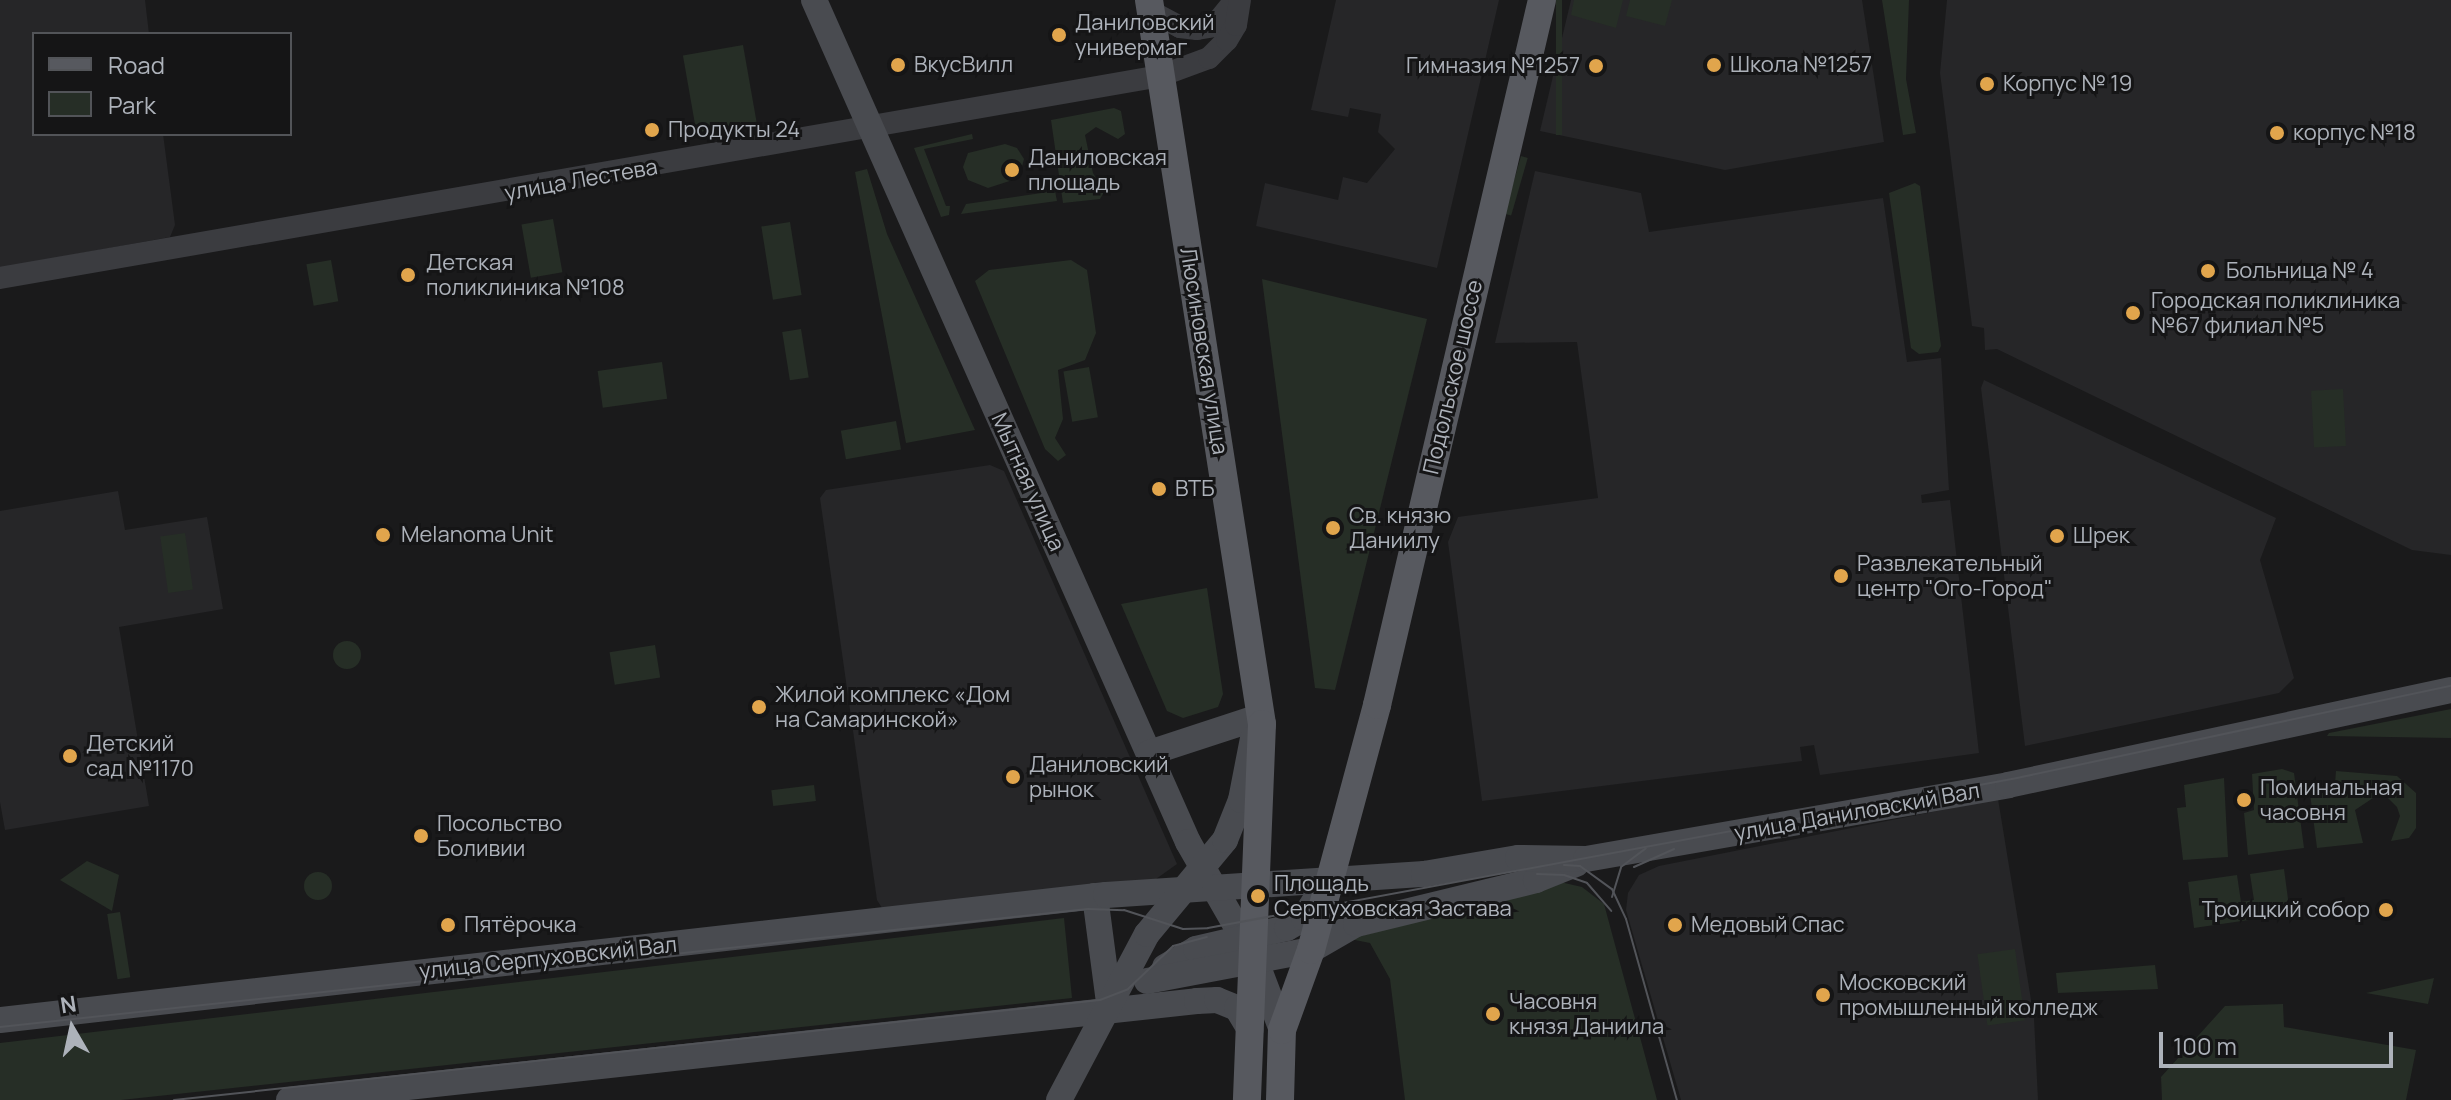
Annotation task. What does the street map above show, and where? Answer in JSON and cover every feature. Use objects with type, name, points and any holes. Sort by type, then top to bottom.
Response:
[{"type":"main road","name":"Мытная улица","points":[[814,0],[1149,753],[1209,878],[1251,943]]},
{"type":"main road","name":"Подольское шоссе","points":[[1280,1100],[1282,1030],[1311,950],[1377,705],[1542,0]]},
{"type":"main road","name":"Люсиновская улица","points":[[1149,5],[1258,710]]},
{"type":"main road","name":"улица Даниловский Вал","points":[[1257,886],[1424,874],[1518,858],[1586,859],[2008,785],[2451,690]]},
{"type":"main road","points":[[1149,753],[1258,710]]},
{"type":"main road","points":[[1209,878],[1234,822],[1258,710]]},
{"type":"main road","points":[[1247,1100],[1251,943],[1257,886],[1258,710]]},
{"type":"main road","points":[[1251,943],[1311,950],[1356,924],[1536,880],[1586,859]]},
{"type":"main road","points":[[1108,1011],[1110,984],[1095,896],[1182,890],[1209,878],[1257,886]]},
{"type":"main road","points":[[1108,1011],[1147,981],[1251,943],[1304,918],[1327,882]]},
{"type":"main road","points":[[1059,1100],[1147,934],[1182,890]]},
{"type":"main road","name":"улица Серпуховский Вал","points":[[0,1020],[1095,896]]},
{"type":"main road","points":[[1251,943],[1282,1030]]},
{"type":"main road","points":[[289,1100],[1217,1000],[1237,1008],[1250,1030]]},
{"type":"street","name":"улица Лестева","points":[[0,278],[1160,76],[1185,70],[1218,49],[1236,25],[1238,0]]},
{"type":"street","points":[[1149,5],[1180,27],[1197,29],[1214,26],[1238,0]]},
{"type":"shaded area","points":[[0,0],[145,0],[149,32],[32,32],[32,136],[163,136],[175,225],[170,237],[0,268]]},
{"type":"shaded area","points":[[1336,0],[1499,0],[1437,268],[1256,226],[1265,183],[1338,200],[1343,177],[1367,183],[1395,149],[1378,132],[1381,114],[1350,108],[1348,117],[1311,110]]},
{"type":"shaded area","name":"Школа №1257","points":[[1571,0],[1862,0],[1884,142],[1725,170],[1540,131]]},
{"type":"shaded area","name":"Больница № 4","points":[[1947,0],[2451,0],[2451,555],[2412,550],[1997,349],[1985,350],[1984,328],[1972,326],[1940,73]]},
{"type":"shaded area","points":[[1535,171],[1641,193],[1649,232],[1883,198],[1907,362],[1941,358],[1949,490],[1921,495],[1922,503],[1950,500],[1979,753],[1820,775],[1814,745],[1800,747],[1802,761],[1482,801],[1448,542],[1458,517],[1598,498],[1577,342],[1495,343]]},
{"type":"shaded area","points":[[1984,380],[2276,518],[2260,560],[2294,678],[2279,693],[2025,746],[1981,388]]},
{"type":"shaded area","points":[[990,465],[1004,471],[1177,864],[1156,879],[882,908],[877,900],[820,498],[826,490]]},
{"type":"shaded area","points":[[118,491],[125,530],[207,517],[223,609],[119,627],[149,806],[5,830],[0,802],[0,511]]},
{"type":"shaded area","points":[[1998,799],[2034,1018],[2038,1100],[1681,1100],[1626,910],[1628,893],[1639,875],[1659,866]]},
{"type":"green space","points":[[1556,0],[1562,0],[1562,135],[1556,135]]},
{"type":"green space","points":[[1574,0],[1623,0],[1616,28],[1571,15]]},
{"type":"green space","points":[[1630,0],[1672,0],[1665,26],[1626,16]]},
{"type":"green space","points":[[1882,0],[1909,0],[1906,79],[1916,133],[1903,135]]},
{"type":"green space","points":[[743,45],[757,122],[696,132],[683,56]]},
{"type":"green space","points":[[1114,108],[1121,111],[1125,134],[1118,139],[1096,127],[1085,135],[1093,173],[1104,192],[1100,199],[1063,203],[1051,120]]},
{"type":"green space","points":[[972,134],[973,139],[924,149],[946,206],[950,206],[949,215],[941,217],[914,148]]},
{"type":"green space","points":[[1005,144],[1017,148],[1024,159],[1019,178],[988,188],[968,180],[963,167],[968,153]]},
{"type":"green space","points":[[1521,156],[1528,158],[1511,216],[1504,214]]},
{"type":"green space","points":[[867,169],[887,234],[975,430],[906,443],[855,172]]},
{"type":"green space","points":[[1915,183],[1920,186],[1941,346],[1938,352],[1919,354],[1911,348],[1889,193]]},
{"type":"green space","points":[[1055,191],[1057,201],[961,214],[966,204]]},
{"type":"green space","points":[[553,219],[562,272],[531,278],[521,225]]},
{"type":"green space","points":[[790,222],[802,295],[773,300],[761,227]]},
{"type":"green space","points":[[331,260],[338,301],[314,306],[306,264]]},
{"type":"green space","points":[[1071,260],[1087,270],[1096,333],[1085,360],[1058,370],[1063,419],[1055,438],[1066,455],[1058,461],[1045,449],[975,281],[989,270]]},
{"type":"green space","points":[[1262,279],[1427,319],[1335,690],[1315,688]]},
{"type":"green space","points":[[801,329],[809,377],[790,380],[782,332]]},
{"type":"green space","points":[[662,362],[667,399],[603,408],[598,371]]},
{"type":"green space","points":[[1089,367],[1098,417],[1072,422],[1063,372]]},
{"type":"green space","points":[[2343,389],[2346,446],[2314,448],[2311,391]]},
{"type":"green space","points":[[896,421],[901,450],[846,459],[841,431]]},
{"type":"green space","points":[[185,533],[193,589],[168,593],[160,536]]},
{"type":"green space","points":[[1207,588],[1223,694],[1218,707],[1183,718],[1167,711],[1121,604]]},
{"type":"green space","points":[[347,641],[357,645],[361,655],[357,665],[347,669],[337,665],[333,655],[337,645]]},
{"type":"green space","points":[[655,645],[660,678],[615,685],[610,652]]},
{"type":"green space","points":[[2451,709],[2451,738],[2327,736],[2329,733]]},
{"type":"green space","points":[[2282,769],[2294,773],[2304,848],[2248,855],[2244,813],[2254,810],[2252,774]]},
{"type":"green space","points":[[2336,771],[2397,776],[2416,793],[2416,828],[2409,838],[2391,841],[2400,816],[2397,807],[2386,796],[2376,796],[2355,810],[2363,843],[2317,848],[2309,786],[2335,784]]},
{"type":"green space","points":[[2224,778],[2228,857],[2183,860],[2177,808],[2186,807],[2184,785]]},
{"type":"green space","points":[[814,785],[816,801],[773,806],[771,790]]},
{"type":"green space","points":[[87,861],[119,875],[112,911],[60,880]]},
{"type":"green space","points":[[2284,869],[2290,914],[2194,928],[2188,882],[2237,875],[2241,902],[2254,900],[2250,874]]},
{"type":"green space","points":[[318,872],[328,876],[332,886],[328,896],[318,900],[308,896],[304,886],[308,876]]},
{"type":"green space","points":[[1560,882],[1582,887],[1604,904],[1657,1100],[1405,1100],[1390,979],[1370,943],[1350,939]]},
{"type":"green space","points":[[120,912],[130,977],[117,979],[107,914]]},
{"type":"green space","points":[[1064,918],[1072,998],[121,1100],[0,1100],[0,1043]]},
{"type":"green space","points":[[2015,949],[2025,1020],[1987,1026],[1977,954]]},
{"type":"green space","points":[[2155,965],[2158,989],[2058,993],[2056,973]]},
{"type":"green space","points":[[2434,978],[2428,1004],[2366,993]]},
{"type":"green space","points":[[2283,1004],[2284,1027],[2416,1050],[2406,1100],[2162,1100],[2161,1077],[2225,1006]]},
{"type":"tram line","points":[[0,1027],[1088,909],[1124,910],[1183,929],[1208,928],[2017,778],[2451,686]]},
{"type":"tram line","points":[[1612,897],[1621,867],[1646,848]]},
{"type":"tram line","points":[[1634,867],[1674,849]]},
{"type":"tram line","points":[[1564,865],[1580,866],[1612,889],[1626,919],[1677,1100]]},
{"type":"tram line","points":[[1537,874],[1564,875],[1587,883],[1611,911]]},
{"type":"tram line","points":[[174,1100],[1100,1000],[1128,989],[1173,946],[1207,937]]},
{"type":"place","name":"Даниловский универмаг","points":[[1059,35]]},
{"type":"place","name":"ВкусВилл","points":[[898,65]]},
{"type":"place","name":"Школа №1257","points":[[1714,65]]},
{"type":"place","name":"Гимназия №1257","points":[[1596,66]]},
{"type":"place","name":"Корпус № 19","points":[[1987,84]]},
{"type":"place","name":"Продукты 24","points":[[652,130]]},
{"type":"place","name":"корпус №18","points":[[2277,133]]},
{"type":"place","name":"Даниловская площадь","points":[[1012,170]]},
{"type":"place","name":"Больница № 4","points":[[2208,271]]},
{"type":"place","name":"Детская поликлиника №108","points":[[408,275]]},
{"type":"place","name":"Городская поликлиника №67 филиал №5","points":[[2133,313]]},
{"type":"place","name":"ВТБ","points":[[1159,489]]},
{"type":"place","name":"Св. князю Даниилу","points":[[1333,528]]},
{"type":"place","name":"Melanoma Unit","points":[[383,535]]},
{"type":"place","name":"Шрек","points":[[2057,536]]},
{"type":"place","name":"Развлекательный центр \"Ого-Город\"","points":[[1841,576]]},
{"type":"place","name":"Жилой комплекс «Дом на Самаринской»","points":[[759,707]]},
{"type":"place","name":"Детский сад №1170","points":[[70,756]]},
{"type":"place","name":"Даниловский рынок","points":[[1013,777]]},
{"type":"place","name":"Поминальная часовня","points":[[2244,800]]},
{"type":"place","name":"Посольство Боливии","points":[[421,836]]},
{"type":"place","name":"Площадь Серпуховская Застава","points":[[1258,896]]},
{"type":"place","name":"Троицкий собор","points":[[2386,910]]},
{"type":"place","name":"Пятёрочка","points":[[448,925]]},
{"type":"place","name":"Медовый Спас","points":[[1675,925]]},
{"type":"place","name":"Московский промышленный колледж","points":[[1823,995]]},
{"type":"place","name":"Часовня князя Даниила","points":[[1493,1014]]}]
